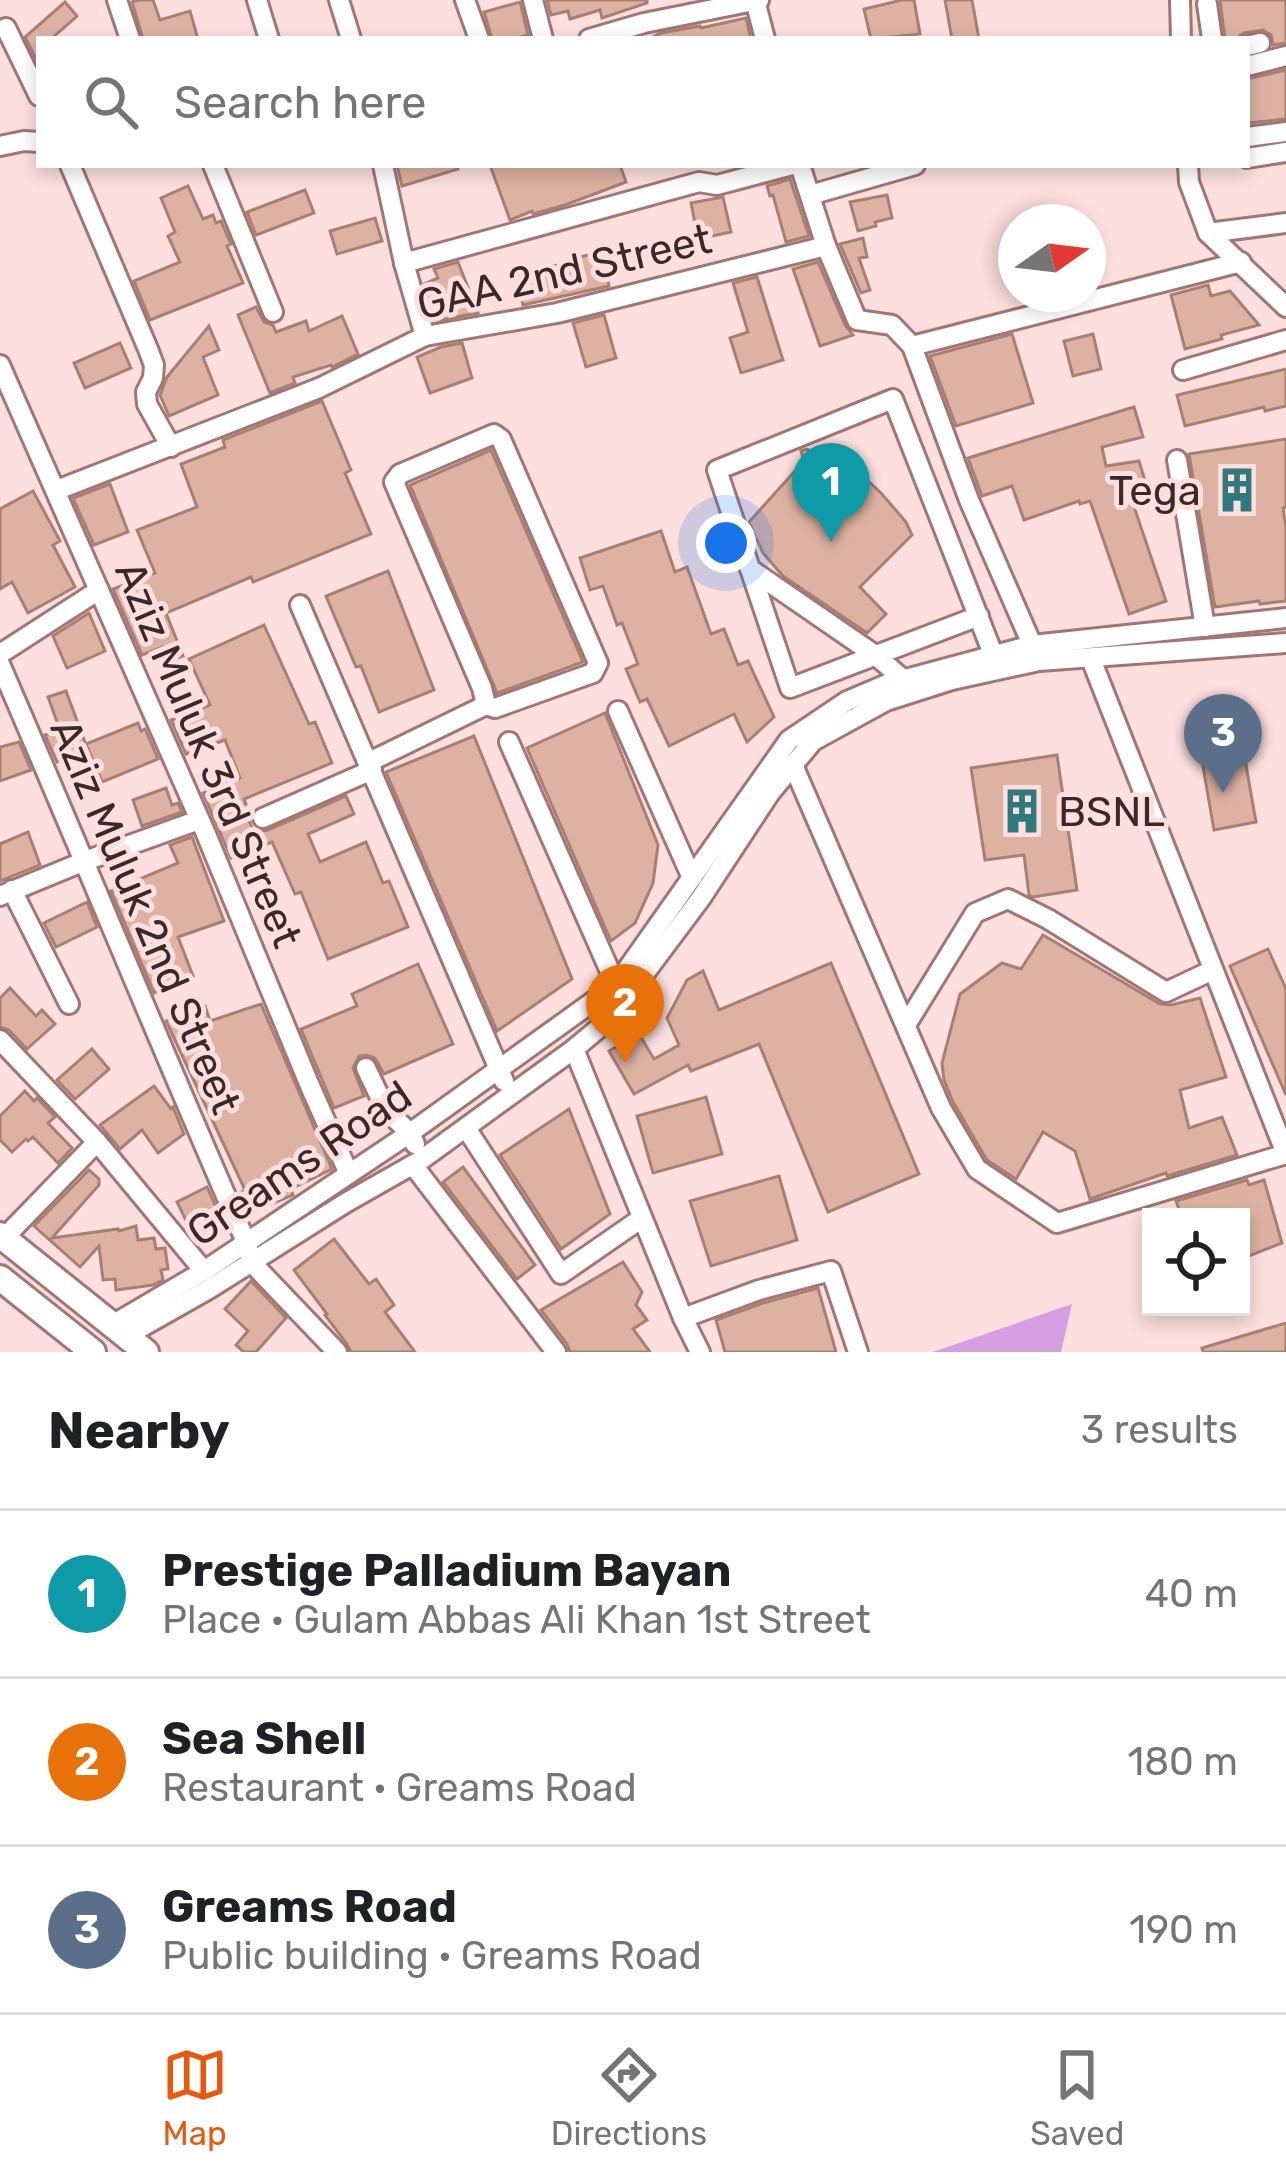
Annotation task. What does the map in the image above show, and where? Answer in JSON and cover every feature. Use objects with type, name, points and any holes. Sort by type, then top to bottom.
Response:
[{"type":"main road","points":[[2,1236],[128,1338]]},
{"type":"main road","points":[[0,1277],[93,1352]]},
{"type":"street","points":[[117,0],[129,36]]},
{"type":"street","points":[[257,0],[268,36]]},
{"type":"street","points":[[339,0],[350,36]]},
{"type":"street","points":[[466,0],[477,36]]},
{"type":"street","points":[[532,0],[542,36]]},
{"type":"street","points":[[638,0],[651,28]]},
{"type":"street","points":[[607,36],[756,0],[764,36]]},
{"type":"street","points":[[1180,0],[1181,36]]},
{"type":"street","points":[[1207,4],[1212,36]]},
{"type":"street","points":[[6,28],[36,90]]},
{"type":"street","points":[[1250,65],[1286,56]]},
{"type":"street","points":[[1250,137],[1286,132]]},
{"type":"street","points":[[0,146],[36,142]]},
{"type":"street","points":[[1250,158],[1286,152]]},
{"type":"street","points":[[71,168],[154,365],[147,404],[171,447]]},
{"type":"street","points":[[214,168],[273,312]]},
{"type":"street","points":[[384,168],[424,336]]},
{"type":"street","points":[[404,263],[697,173],[717,185],[784,168]]},
{"type":"street","points":[[797,168],[857,320],[892,325],[912,346],[969,500],[1035,653]]},
{"type":"street","points":[[810,195],[904,168]]},
{"type":"street","points":[[1191,168],[1189,182],[1208,233],[1286,307]]},
{"type":"street","points":[[1208,233],[1286,223]]},
{"type":"street","name":"GAA 2nd Street","points":[[57,490],[319,388],[424,336],[557,313],[826,246]]},
{"type":"street","points":[[912,346],[1240,262]]},
{"type":"street","points":[[1183,370],[1286,340]]},
{"type":"street","name":"Aziz Muluk 3rd Street","points":[[0,364],[349,1174]]},
{"type":"street","points":[[979,616],[790,688],[717,470],[893,399],[979,616],[994,654]]},
{"type":"street","points":[[494,434],[501,439],[598,664],[593,673],[495,708],[486,704],[394,482],[400,474],[494,434]]},
{"type":"street","points":[[1177,460],[1205,627]]},
{"type":"street","points":[[750,569],[903,679]]},
{"type":"street","points":[[0,654],[100,590]]},
{"type":"street","points":[[300,605],[511,1096]]},
{"type":"street","name":"Greams Road","points":[[128,1338],[417,1162],[612,1017],[701,898],[770,793],[813,741],[886,701],[1035,653],[1286,618]]},
{"type":"street","name":"Greams Road","points":[[128,1338],[204,1271],[410,1133],[616,985],[789,740],[847,701],[903,679],[994,654],[1091,658],[1286,644]]},
{"type":"street","points":[[794,765],[940,1108],[977,1169],[1057,1223],[1286,1154],[1091,658]]},
{"type":"street","name":"Aziz Muluk 2nd Street","points":[[0,664],[252,1263]]},
{"type":"street","points":[[263,818],[486,704]]},
{"type":"street","points":[[618,711],[692,878]]},
{"type":"street","points":[[509,742],[616,985]]},
{"type":"street","points":[[69,1004],[6,893],[199,820]]},
{"type":"street","points":[[906,1025],[975,913],[1008,899],[1166,992],[1214,970]]},
{"type":"street","points":[[0,1040],[97,1142],[204,1271]]},
{"type":"street","points":[[574,1048],[682,1318],[700,1352]]},
{"type":"street","points":[[365,1068],[386,1110],[410,1133],[417,1162],[556,1352]]},
{"type":"street","points":[[466,1128],[561,1274],[642,1218]]},
{"type":"street","points":[[2,1236],[97,1142]]},
{"type":"street","points":[[252,1263],[337,1352]]},
{"type":"street","points":[[682,1318],[759,1289],[831,1270],[858,1352]]},
{"type":"shaded area","points":[[1072,1304],[1061,1352],[933,1352]]},
{"type":"building","points":[[153,0],[160,20],[190,11],[197,36],[142,36],[132,2]]},
{"type":"building","points":[[547,0],[647,3],[602,18],[600,10],[570,19],[568,11],[551,15]]},
{"type":"building","points":[[914,0],[920,34],[870,36],[864,9]]},
{"type":"building","points":[[945,0],[972,0],[978,36],[951,36]]},
{"type":"building","points":[[1220,0],[1286,0],[1286,43],[1273,45],[1271,35],[1263,30],[1225,36]]},
{"type":"building","points":[[65,2],[77,16],[54,36],[36,36],[36,59],[25,37]]},
{"type":"building","points":[[520,2],[528,35],[491,36],[484,12]]},
{"type":"building","points":[[746,18],[750,36],[654,36]]},
{"type":"building","points":[[1286,70],[1286,119],[1250,123],[1250,78]]},
{"type":"building","points":[[398,168],[458,168],[458,169],[402,186]]},
{"type":"building","points":[[491,168],[621,168],[626,182],[510,220]]},
{"type":"building","points":[[790,179],[809,236],[786,242],[767,186]]},
{"type":"building","points":[[188,186],[203,219],[213,215],[216,223],[221,221],[243,283],[150,320],[134,281],[180,262],[168,236],[175,232],[161,198]]},
{"type":"building","points":[[305,190],[314,213],[256,235],[247,212]]},
{"type":"building","points":[[887,195],[892,218],[858,231],[850,202]]},
{"type":"building","points":[[723,197],[731,232],[698,239],[691,203]]},
{"type":"building","points":[[375,218],[382,241],[337,254],[330,231]]},
{"type":"building","points":[[863,238],[867,257],[859,258],[870,290],[861,293],[840,244]]},
{"type":"building","points":[[603,252],[609,286],[523,305],[515,273]]},
{"type":"building","points":[[458,262],[478,313],[435,321],[424,284],[438,278],[434,269]]},
{"type":"building","points":[[818,262],[853,335],[820,346],[793,269]]},
{"type":"building","points":[[757,277],[783,360],[741,373],[730,338],[748,332],[733,283]]},
{"type":"building","points":[[1208,285],[1211,296],[1230,291],[1259,325],[1185,349],[1171,295]]},
{"type":"building","points":[[256,307],[276,332],[306,321],[309,331],[342,316],[358,354],[293,377],[295,383],[270,393],[238,315]]},
{"type":"building","points":[[604,315],[616,358],[586,367],[573,323]]},
{"type":"building","points":[[209,326],[219,350],[203,357],[218,395],[169,416],[160,395],[167,377]]},
{"type":"building","points":[[1012,334],[1033,403],[956,426],[930,356]]},
{"type":"building","points":[[1093,334],[1101,369],[1073,376],[1064,341]]},
{"type":"building","points":[[120,343],[131,368],[85,388],[74,363]]},
{"type":"building","points":[[462,343],[472,378],[430,393],[417,357]]},
{"type":"building","points":[[1286,369],[1286,406],[1185,426],[1177,395]]},
{"type":"building","points":[[322,401],[371,534],[166,613],[183,656],[169,662],[163,647],[142,655],[113,589],[155,573],[137,530],[197,507],[181,464],[225,447],[223,440]]},
{"type":"building","points":[[1134,407],[1143,437],[1102,447],[1106,466],[1139,461],[1146,484],[1128,489],[1166,601],[1129,614],[1090,501],[1024,520],[1012,486],[982,496],[968,458]]},
{"type":"building","points":[[1286,439],[1286,601],[1215,607],[1189,454]]},
{"type":"building","points":[[491,450],[583,662],[497,693],[410,485]]},
{"type":"building","points":[[801,451],[850,464],[881,493],[912,535],[860,587],[886,614],[867,633],[783,576],[763,553],[749,522],[804,461]]},
{"type":"building","points":[[110,484],[128,532],[94,545],[73,498]]},
{"type":"building","points":[[33,491],[60,541],[53,545],[75,587],[28,613],[12,582],[0,589],[0,509]]},
{"type":"building","points":[[661,531],[675,572],[687,567],[711,634],[724,629],[738,665],[748,661],[774,717],[747,742],[734,714],[669,746],[647,699],[640,702],[626,669],[638,664],[622,623],[617,625],[603,586],[590,590],[580,558]]},
{"type":"building","points":[[388,571],[434,690],[379,712],[326,596]]},
{"type":"building","points":[[89,613],[105,651],[67,668],[53,636]]},
{"type":"building","points":[[264,625],[332,763],[244,799],[254,833],[346,796],[354,814],[308,834],[320,862],[366,842],[408,927],[328,959],[301,892],[295,894],[272,842],[231,858],[203,793],[240,778],[225,740],[186,754],[171,720],[210,705],[189,659]]},
{"type":"building","points":[[66,691],[89,753],[57,762],[45,735],[60,730],[48,697]]},
{"type":"building","points":[[605,713],[658,845],[653,883],[635,923],[611,941],[527,748]]},
{"type":"building","points":[[138,723],[158,759],[102,782],[86,744]]},
{"type":"building","points":[[1239,725],[1256,822],[1214,830],[1197,732]]},
{"type":"building","points":[[474,736],[572,979],[497,1031],[386,772]]},
{"type":"building","points":[[19,742],[31,770],[0,781],[0,747]]},
{"type":"building","name":"BSNL","points":[[1057,755],[1077,890],[1033,897],[1024,855],[985,860],[971,768]]},
{"type":"building","points":[[166,788],[172,805],[178,803],[182,812],[142,826],[133,800]]},
{"type":"building","points":[[28,832],[40,865],[0,881],[0,844]]},
{"type":"building","points":[[192,837],[224,921],[178,937],[193,976],[154,993],[111,891],[178,863],[170,845]]},
{"type":"building","points":[[87,902],[97,927],[56,947],[44,923]]},
{"type":"building","points":[[1043,935],[1160,1004],[1200,998],[1226,1077],[1180,1090],[1189,1128],[1222,1117],[1237,1155],[1090,1199],[1075,1151],[1043,1132],[1016,1179],[987,1160],[953,1102],[942,1063],[960,994],[1002,963],[1021,969]]},
{"type":"building","points":[[1268,949],[1286,989],[1286,1095],[1230,966]]},
{"type":"building","points":[[831,963],[919,1174],[828,1212],[759,1044],[691,1071],[688,1065],[634,1094],[609,1051],[639,1034],[654,1059],[679,1045],[667,1018],[687,980],[703,971],[719,1010]]},
{"type":"building","points":[[418,964],[453,1044],[384,1074],[375,1058],[359,1056],[353,1068],[364,1096],[334,1108],[301,1029],[357,1006],[352,994]]},
{"type":"building","points":[[10,988],[36,1016],[42,1010],[55,1024],[27,1049],[0,1027],[0,998]]},
{"type":"building","points":[[261,1004],[332,1169],[291,1189],[293,1195],[248,1214],[240,1193],[245,1190],[166,1021],[205,1006],[210,1021]]},
{"type":"building","points":[[92,1049],[109,1069],[75,1099],[57,1080]]},
{"type":"building","points":[[154,1086],[173,1107],[184,1134],[158,1153],[142,1130],[120,1149],[100,1125]]},
{"type":"building","points":[[25,1091],[55,1117],[48,1123],[72,1148],[58,1163],[33,1137],[12,1152],[0,1140],[0,1116]]},
{"type":"building","points":[[706,1097],[722,1154],[653,1173],[637,1116]]},
{"type":"building","points":[[569,1109],[610,1214],[561,1249],[500,1155]]},
{"type":"building","points":[[463,1167],[535,1265],[517,1279],[443,1182]]},
{"type":"building","points":[[89,1170],[99,1185],[52,1238],[136,1226],[138,1240],[154,1238],[156,1249],[165,1248],[168,1269],[161,1270],[163,1280],[116,1290],[115,1279],[103,1280],[99,1246],[80,1267],[34,1226]]},
{"type":"building","points":[[779,1176],[797,1240],[711,1266],[690,1201]]},
{"type":"building","points":[[1247,1180],[1249,1185],[1264,1180],[1282,1243],[1250,1255],[1250,1208],[1179,1208],[1176,1201]]},
{"type":"building","points":[[207,1187],[222,1220],[193,1235],[177,1202]]},
{"type":"building","points":[[334,1239],[369,1284],[376,1279],[394,1305],[385,1312],[415,1352],[351,1352],[294,1270]]},
{"type":"building","points":[[623,1262],[642,1292],[636,1305],[647,1320],[633,1329],[650,1352],[570,1352],[541,1310]]},
{"type":"building","points":[[251,1281],[286,1318],[256,1352],[244,1352],[236,1345],[248,1331],[225,1309]]},
{"type":"building","points":[[818,1288],[836,1352],[725,1352],[716,1320]]},
{"type":"building","points":[[1286,1323],[1286,1352],[1203,1352],[1202,1348]]},
{"type":"place","name":"Tega","points":[[1237,490]]},
{"type":"place","name":"Prestige Palladium Bayan","points":[[831,542]]},
{"type":"place","name":"Greams Road","points":[[1223,793]]},
{"type":"place","name":"BSNL","points":[[1022,811]]},
{"type":"place","name":"Sea Shell","points":[[625,1063]]}]
